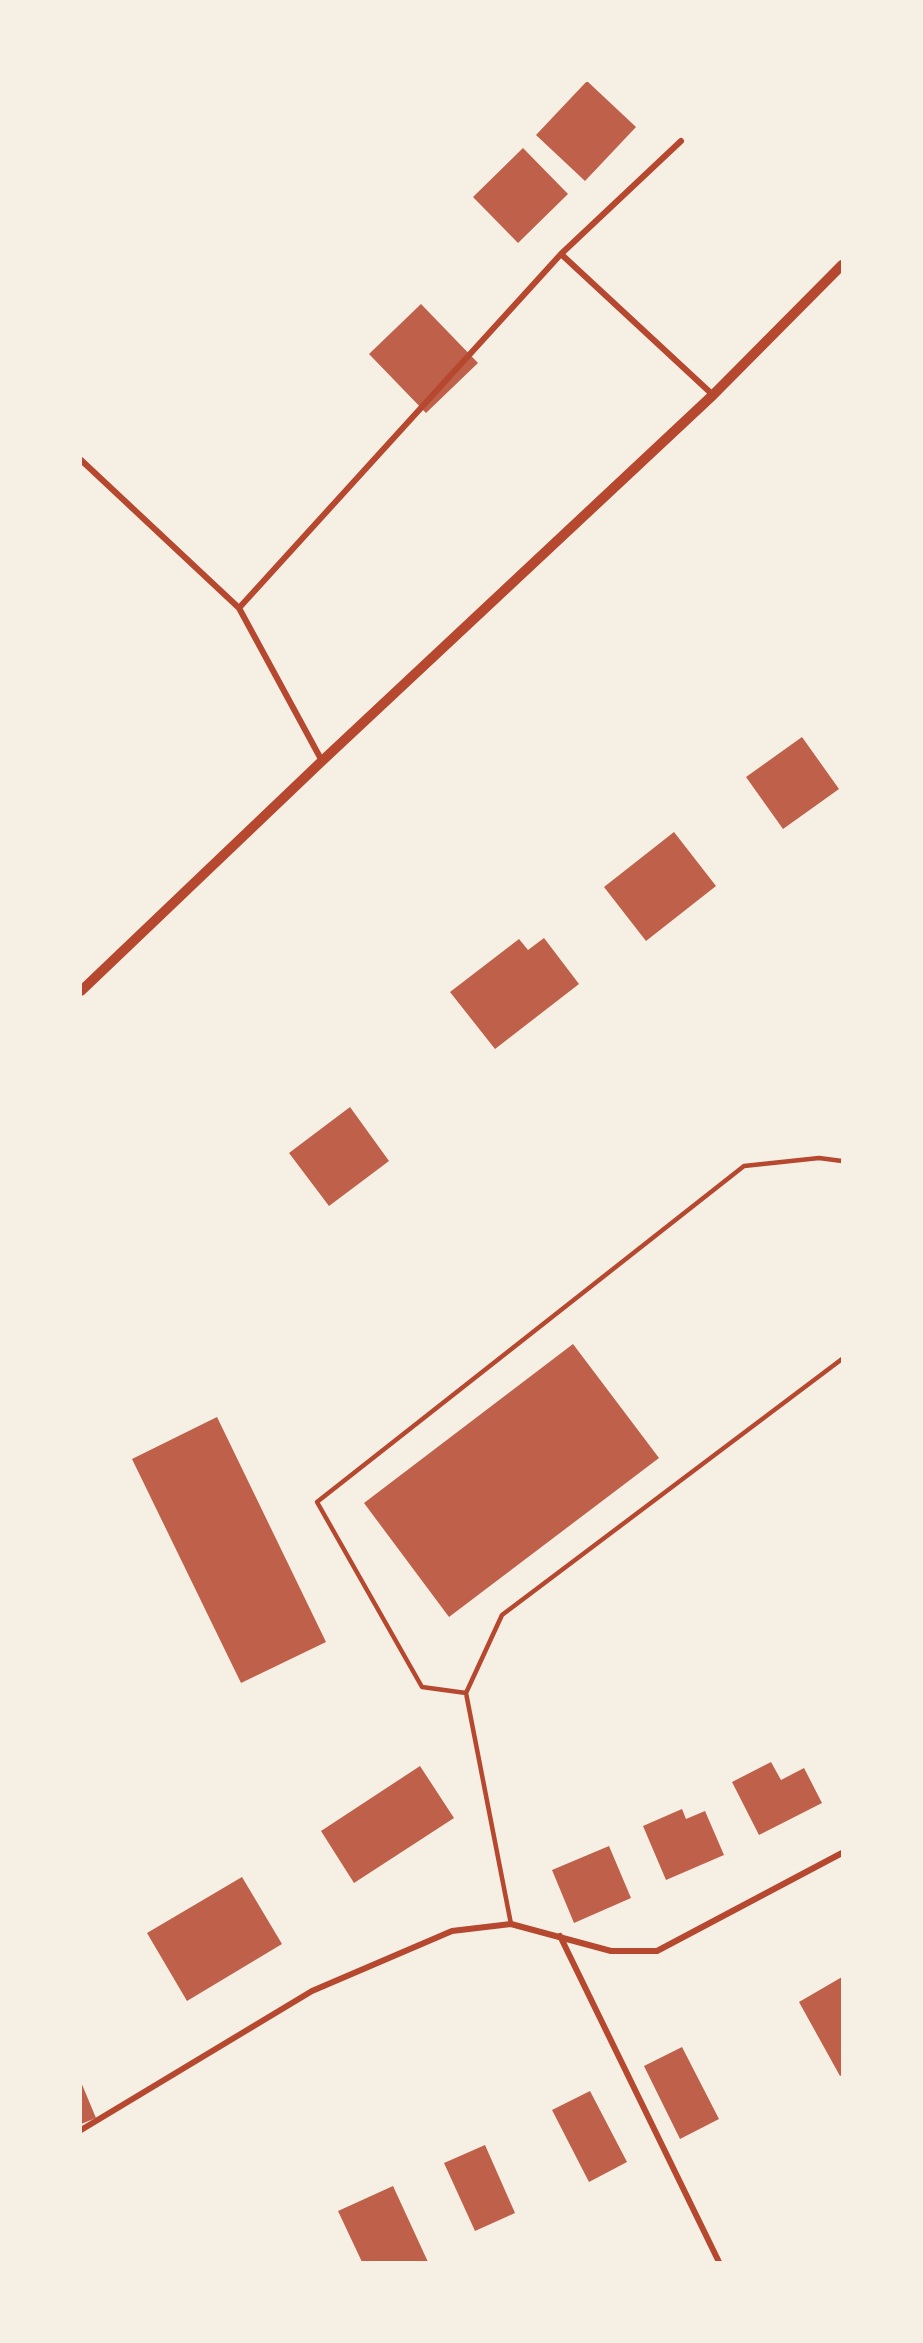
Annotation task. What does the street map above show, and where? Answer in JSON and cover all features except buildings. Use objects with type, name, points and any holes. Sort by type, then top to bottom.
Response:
[{"type":"street","points":[[240,608],[561,254],[681,141]]},
{"type":"street","points":[[561,254],[713,395]]},
{"type":"street","points":[[81,991],[322,761],[713,395],[842,265]]},
{"type":"street","points":[[81,459],[240,608],[322,761]]},
{"type":"street","points":[[81,2130],[312,1991],[452,1931],[511,1924],[611,1951],[657,1951],[842,1853]]},
{"type":"street","points":[[560,1936],[719,2262]]},
{"type":"lane","points":[[466,1693],[422,1687],[317,1502],[744,1166],[819,1158],[842,1161]]},
{"type":"lane","points":[[511,1924],[466,1693],[502,1615],[842,1359]]}]
